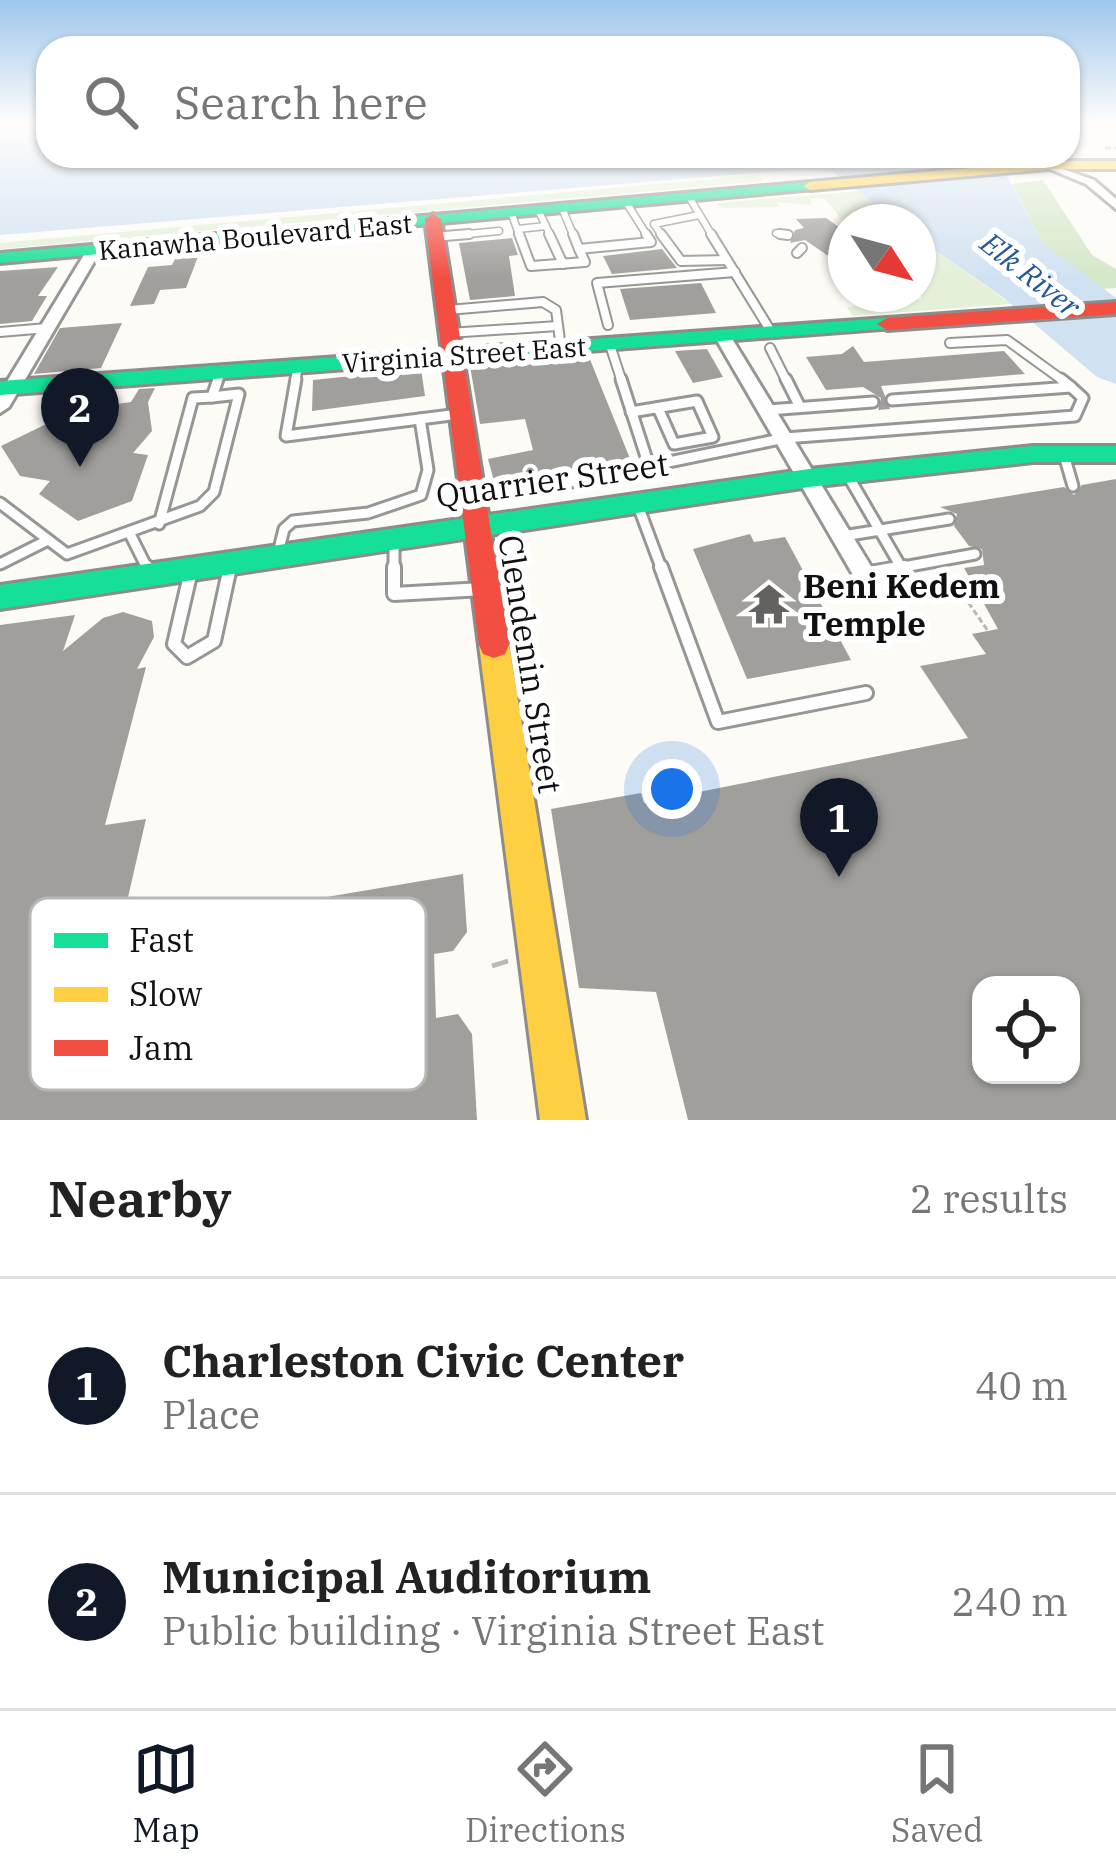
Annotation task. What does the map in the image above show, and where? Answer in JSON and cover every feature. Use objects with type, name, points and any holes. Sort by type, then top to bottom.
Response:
[{"type":"main road","name":"Kanawha Boulevard East","points":[[0,258],[433,228],[529,219],[626,202],[694,206],[796,188],[954,174]]},
{"type":"main road","name":"Clendenin Street","points":[[433,228],[563,1120]]},
{"type":"main road","name":"Virginia Street East","points":[[4,394],[217,384],[448,333],[771,341],[929,320],[1116,308]]},
{"type":"main road","name":"Quarrier Street","points":[[0,597],[394,539],[472,515],[637,503],[809,478],[1033,454],[1066,462],[1116,454]]},
{"type":"street","points":[[1070,174],[1090,182],[1116,205]]},
{"type":"street","points":[[4,394],[94,250]]},
{"type":"street","points":[[723,338],[864,574]]},
{"type":"lane","points":[[579,249],[651,242],[626,202]]},
{"type":"lane","points":[[727,260],[681,261],[654,224],[694,206],[735,272],[800,407]]},
{"type":"lane","points":[[529,219],[579,249],[585,262],[530,266],[529,219]]},
{"type":"lane","points":[[529,219],[562,264]]},
{"type":"lane","points":[[776,233],[788,235]]},
{"type":"lane","points":[[649,466],[597,284],[735,272]]},
{"type":"lane","points":[[448,333],[543,302],[556,310],[559,337]]},
{"type":"lane","points":[[0,335],[45,332]]},
{"type":"lane","points":[[472,515],[649,466],[785,438],[1075,416],[1083,398],[1007,340],[950,343]]},
{"type":"lane","points":[[298,365],[286,436],[459,414]]},
{"type":"lane","points":[[0,503],[67,554],[131,536],[159,524],[200,506],[214,492],[239,394],[217,384],[193,398],[159,524]]},
{"type":"lane","points":[[892,400],[1070,387]]},
{"type":"lane","points":[[632,412],[698,401],[713,436],[674,444]]},
{"type":"lane","points":[[768,410],[873,402]]},
{"type":"lane","points":[[658,408],[680,460]]},
{"type":"lane","points":[[277,556],[284,529],[293,521],[403,507],[420,496],[427,486],[419,419]]},
{"type":"lane","points":[[1066,462],[1073,486]]},
{"type":"lane","points":[[847,474],[902,567]]},
{"type":"lane","points":[[637,503],[718,722],[866,693]]},
{"type":"lane","points":[[843,536],[949,519]]},
{"type":"lane","points":[[131,536],[151,575]]},
{"type":"lane","points":[[394,539],[394,594],[483,589]]},
{"type":"lane","points":[[0,565],[48,540]]},
{"type":"lane","points":[[864,574],[975,554]]},
{"type":"lane","points":[[192,569],[174,644],[187,657],[214,641],[230,563]]},
{"type":"path","points":[[958,588],[988,631]]},
{"type":"green space","points":[[757,175],[764,181],[0,249],[0,243]]},
{"type":"green space","points":[[1043,180],[1092,255],[1116,269],[1116,288],[1098,289],[1043,243],[1012,184]]},
{"type":"green space","points":[[859,191],[875,204],[829,204],[824,198],[811,199],[811,205],[777,202],[780,207],[721,208],[717,203]]},
{"type":"green space","points":[[936,251],[1011,304],[936,310]]},
{"type":"green space","points":[[850,312],[906,312],[853,316]]},
{"type":"water","points":[[0,174],[741,174],[0,235]]},
{"type":"water","name":"Elk River","points":[[836,174],[1006,174],[1043,243],[1116,298],[1116,384],[1097,377],[1004,298],[936,251],[936,204],[875,204]]},
{"type":"building","points":[[796,219],[828,219],[828,256],[805,240],[790,243],[795,230],[804,228]]},
{"type":"building","points":[[512,238],[518,255],[509,256],[515,296],[470,300],[459,243]]},
{"type":"building","points":[[662,249],[677,268],[612,274],[603,256]]},
{"type":"building","points":[[199,254],[186,288],[160,290],[154,304],[130,306],[148,267],[172,265],[177,255]]},
{"type":"building","points":[[58,267],[38,296],[47,296],[32,321],[0,324],[0,271]]},
{"type":"building","points":[[701,283],[716,313],[630,320],[620,289]]},
{"type":"building","points":[[122,323],[101,368],[34,374],[60,328]]},
{"type":"building","points":[[853,346],[864,362],[1004,351],[1025,374],[881,386],[890,409],[878,410],[881,398],[863,387],[826,390],[806,357],[842,354]]},
{"type":"building","points":[[707,349],[723,377],[693,383],[675,351]]},
{"type":"building","points":[[589,357],[631,461],[496,488],[488,459],[533,450],[525,419],[480,424],[470,366]]},
{"type":"building","points":[[421,369],[425,396],[312,411],[313,380]]},
{"type":"building","points":[[155,388],[148,402],[152,431],[133,453],[148,455],[132,501],[78,521],[39,494],[50,481],[20,476],[1,446],[63,416],[63,409],[87,402],[89,408],[131,402],[139,389]]},
{"type":"building","points":[[1116,479],[1116,1120],[688,1120],[656,992],[579,988],[551,809],[641,793],[644,803],[968,738],[920,666],[986,654],[972,634],[998,629],[964,568],[984,565],[982,549],[969,546],[954,526],[957,514],[940,507],[1064,487],[1074,495],[1082,485]]},
{"type":"building","name":"Beni Kedem Temple","points":[[750,534],[754,542],[785,537],[851,660],[747,679],[693,549]]},
{"type":"building","points":[[123,612],[152,621],[154,637],[137,669],[146,667],[105,825],[146,819],[128,898],[30,898],[30,1090],[426,1090],[426,898],[321,898],[463,874],[467,932],[453,951],[434,954],[436,1018],[458,1014],[472,1034],[477,1120],[0,1120],[0,625],[75,615],[63,651],[103,618]]},
{"type":"traffic: fast","points":[[0,258],[810,186]]},
{"type":"traffic: fast","points":[[0,388],[887,324]]},
{"type":"traffic: fast","points":[[0,597],[809,478],[1033,454],[1116,454]]},
{"type":"traffic: slow","points":[[810,186],[944,174]]},
{"type":"traffic: slow","points":[[494,645],[563,1120]]},
{"type":"traffic: jam","points":[[433,219],[494,645]]},
{"type":"traffic: jam","points":[[887,324],[1116,308]]},
{"type":"place","name":"Municipal Auditorium","points":[[80,467]]},
{"type":"place","name":"Beni Kedem Temple","points":[[769,604]]},
{"type":"place","name":"Charleston Civic Center","points":[[839,877]]}]
